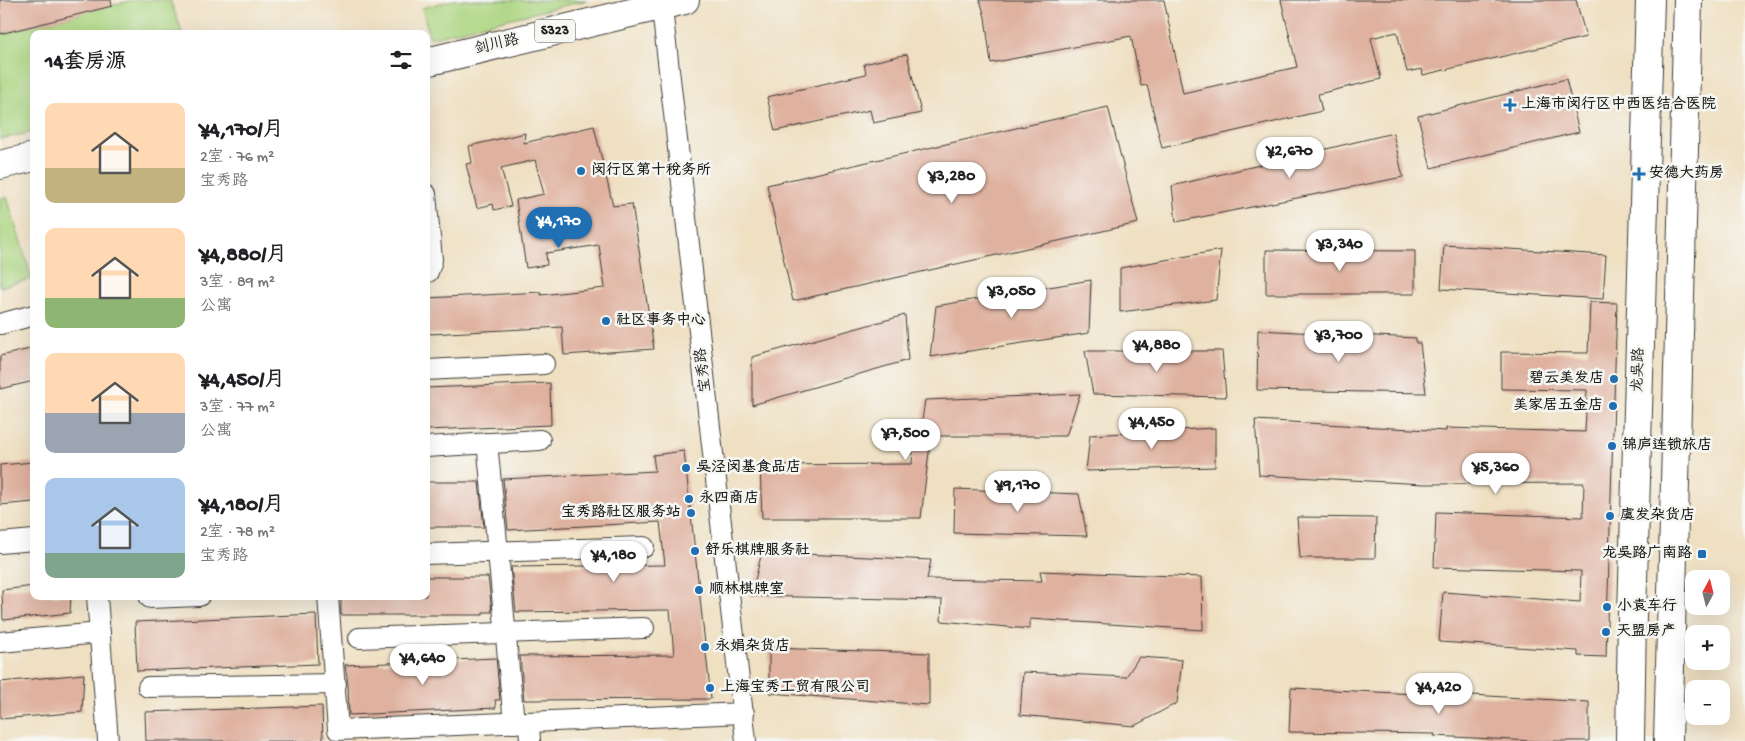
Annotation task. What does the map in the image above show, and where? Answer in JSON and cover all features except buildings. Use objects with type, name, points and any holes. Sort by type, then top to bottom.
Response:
[{"type":"main road","name":"龙吴路","points":[[1630,741],[1650,0]]},
{"type":"main road","points":[[1668,741],[1688,0]]},
{"type":"main road","name":"剑川路","points":[[430,61],[669,2]]},
{"type":"main road","points":[[0,165],[30,158]]},
{"type":"street","name":"宝秀路","points":[[669,2],[746,741]]},
{"type":"street","points":[[430,238],[432,260],[430,266]]},
{"type":"street","points":[[0,324],[30,317]]},
{"type":"street","points":[[430,370],[544,364]]},
{"type":"street","points":[[430,447],[540,440]]},
{"type":"street","points":[[487,443],[506,634],[524,729]]},
{"type":"street","points":[[0,543],[30,540]]},
{"type":"street","points":[[430,554],[644,547]]},
{"type":"street","points":[[97,600],[108,741]]},
{"type":"street","points":[[328,600],[338,730],[372,735],[524,729],[744,713]]},
{"type":"street","points":[[359,638],[644,628]]},
{"type":"street","points":[[0,642],[100,634]]},
{"type":"street","points":[[148,687],[336,684]]},
{"type":"green space","points":[[133,0],[170,0],[181,30],[30,30],[30,133],[0,139],[0,34]]},
{"type":"green space","points":[[453,0],[587,0],[430,38],[430,30],[428,30],[422,8]]},
{"type":"green space","points":[[7,197],[30,272],[30,280],[0,287],[0,198]]},
{"type":"place","name":"上海市闵行区中西医结合医院","points":[[1510,105]]},
{"type":"place","name":"闵行区第十税务所","points":[[581,171]]},
{"type":"place","name":"安德大药房","points":[[1639,174]]},
{"type":"place","name":"社区事务中心","points":[[606,321]]},
{"type":"place","name":"碧云美发店","points":[[1614,379]]},
{"type":"place","name":"美家居五金店","points":[[1613,406]]},
{"type":"place","name":"锦庐连锁旅店","points":[[1612,446]]},
{"type":"place","name":"吴泾闵基食品店","points":[[686,468]]},
{"type":"place","name":"永四商店","points":[[689,499]]},
{"type":"place","name":"宝秀路社区服务站","points":[[691,513]]},
{"type":"place","name":"虞发杂货店","points":[[1610,516]]},
{"type":"place","name":"舒乐棋牌服务社","points":[[695,551]]},
{"type":"place","name":"龙吴路广南路","points":[[1702,554]]},
{"type":"place","name":"顺林棋牌室","points":[[699,590]]},
{"type":"place","name":"小袁车行","points":[[1607,607]]},
{"type":"place","name":"天盟房产","points":[[1606,632]]},
{"type":"place","name":"永娟杂货店","points":[[705,647]]},
{"type":"place","name":"上海宝秀工贸有限公司","points":[[710,688]]}]
